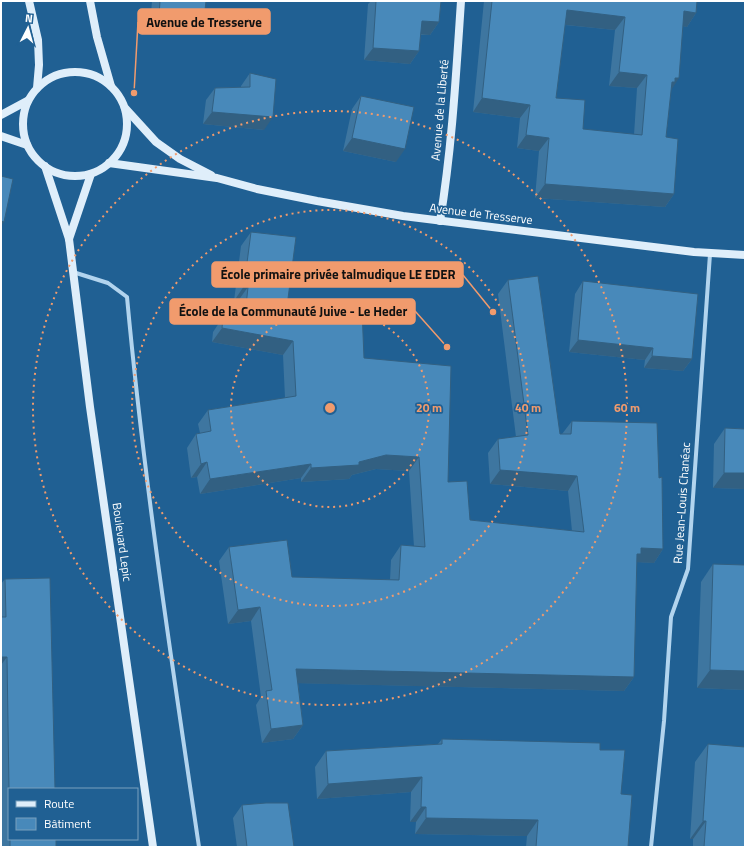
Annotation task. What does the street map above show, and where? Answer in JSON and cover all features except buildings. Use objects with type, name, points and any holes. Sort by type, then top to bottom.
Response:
[{"type":"main road","points":[[29,1],[38,40],[39,64],[37,88]]},
{"type":"main road","points":[[90,1],[97,37],[111,86]]},
{"type":"main road","name":"Avenue de la Liberté","points":[[440,221],[454,102],[461,1]]},
{"type":"main road","points":[[80,72],[97,76],[111,86],[119,96],[124,107],[127,122],[125,138],[119,152],[109,163],[91,174],[80,176],[60,174],[45,166],[33,156],[27,145],[23,130],[23,115],[27,101],[37,88],[47,79],[63,73],[80,72]]},
{"type":"main road","points":[[1,115],[27,101]]},
{"type":"main road","name":"Avenue de Tresserve","points":[[124,107],[156,142],[180,159],[216,178]]},
{"type":"main road","points":[[1,136],[27,145]]},
{"type":"main road","name":"Avenue de Tresserve","points":[[109,163],[216,178],[256,189],[404,216],[594,241],[710,254],[745,255]]},
{"type":"main road","name":"Boulevard Lepic","points":[[45,166],[69,239],[89,399],[153,847]]},
{"type":"main road","name":"Boulevard Lepic","points":[[69,239],[91,174]]},
{"type":"street","name":"Rue Jean-Louis Chanéac","points":[[651,847],[664,721],[671,617],[688,569],[710,254]]},
{"type":"street","points":[[73,272],[108,283],[127,297],[164,609],[199,847]]},
{"type":"place","name":"Avenue de Tresserve","points":[[134,93]]},
{"type":"place","name":"École primaire privée talmudique LE EDER","points":[[493,312]]},
{"type":"place","name":"École de la Communauté Juive - Le Heder","points":[[447,347]]}]
